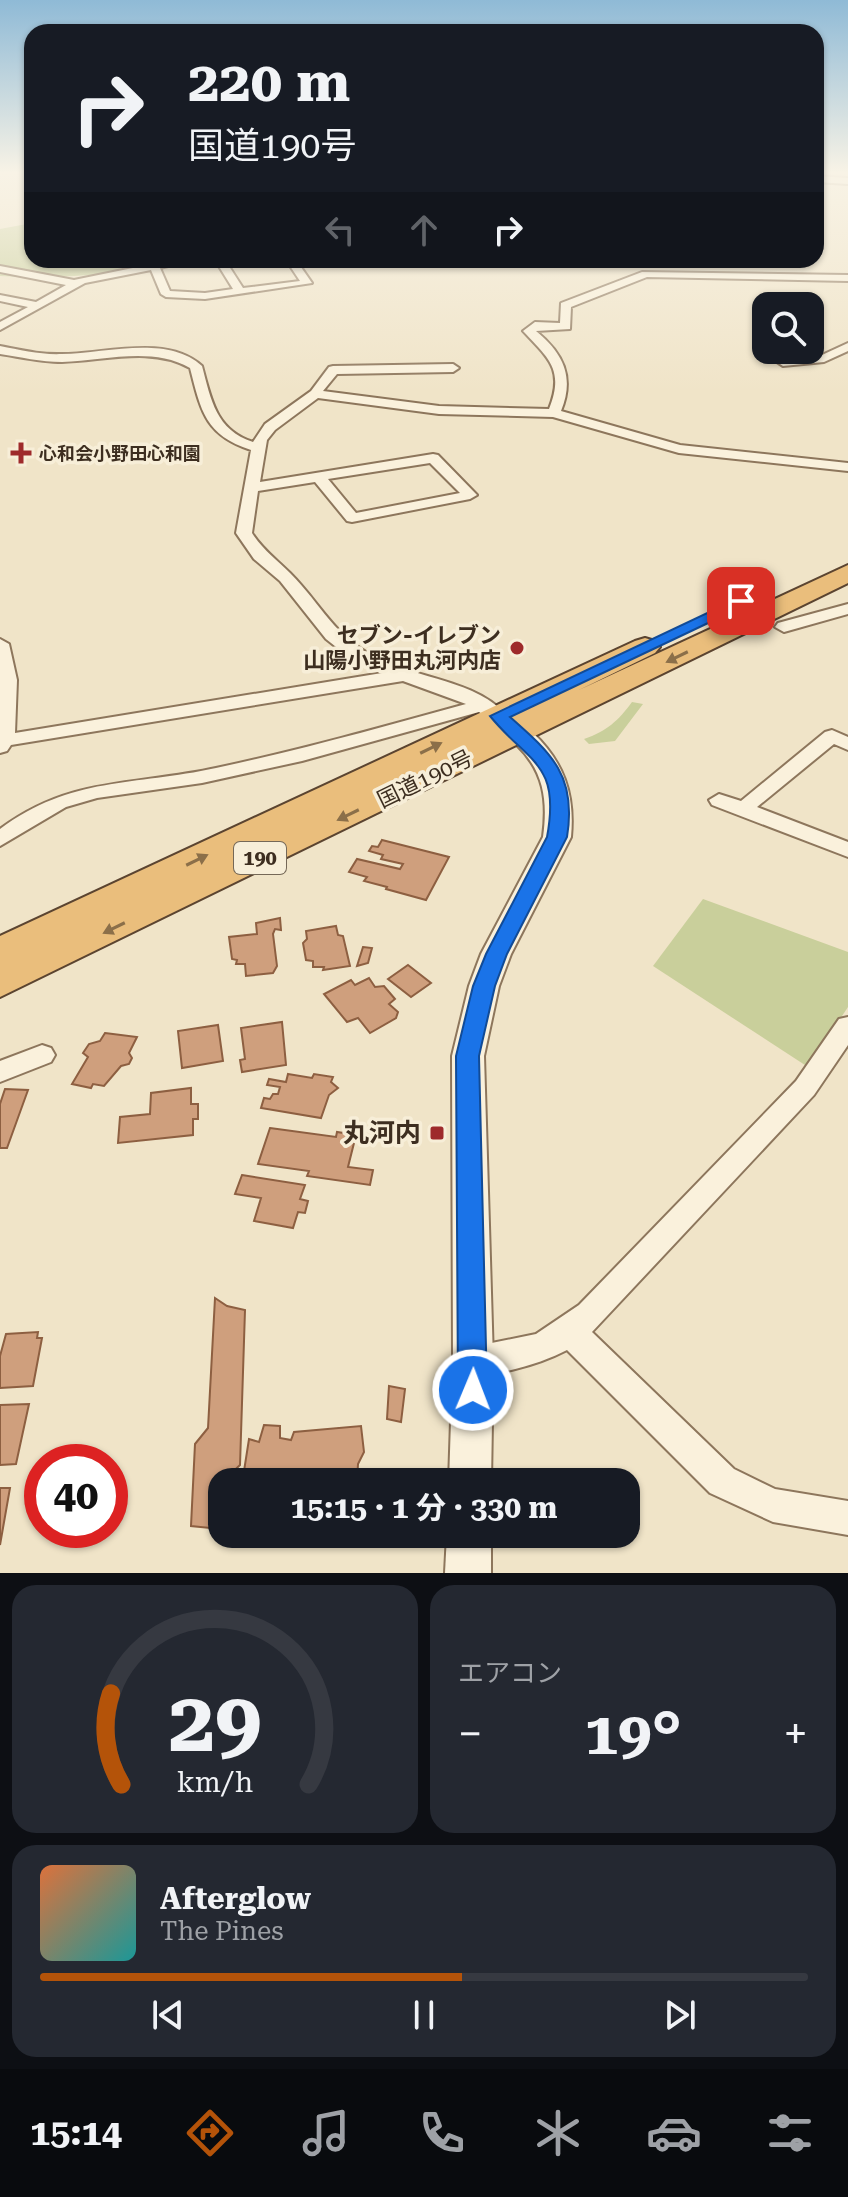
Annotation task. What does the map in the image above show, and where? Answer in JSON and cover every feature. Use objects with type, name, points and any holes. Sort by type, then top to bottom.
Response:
[{"type":"highway","name":"国道190号","points":[[0,953],[848,551]]},
{"type":"highway","name":"国道190号","points":[[0,982],[500,718],[848,573]]},
{"type":"street","points":[[89,278],[103,268]]},
{"type":"street","points":[[0,327],[74,283],[143,268]]},
{"type":"street","points":[[155,268],[166,294],[205,296],[307,283],[297,268]]},
{"type":"street","points":[[225,268],[240,292]]},
{"type":"street","points":[[0,269],[74,283]]},
{"type":"street","points":[[554,413],[563,382],[561,370],[546,344],[529,331],[535,325],[566,327],[565,305],[646,274],[848,278]]},
{"type":"street","points":[[0,298],[37,305]]},
{"type":"street","points":[[824,358],[848,347]]},
{"type":"street","points":[[0,350],[63,358],[151,354],[178,356],[196,366],[211,421],[218,430],[239,443],[258,448]]},
{"type":"street","points":[[453,368],[333,370],[315,394],[270,427],[260,439],[244,533],[262,558],[283,574],[323,630],[347,650],[377,665],[452,688],[500,718],[556,778],[561,816],[557,837],[496,954],[484,986],[468,1056],[473,1360],[470,1468]]},
{"type":"street","points":[[315,394],[439,410],[554,413],[679,449],[848,467]]},
{"type":"street","points":[[250,488],[318,476],[433,458],[470,495],[352,518],[318,476]]},
{"type":"street","points":[[784,627],[848,609]]},
{"type":"street","points":[[0,644],[8,680],[2,744],[408,675]]},
{"type":"street","points":[[0,839],[31,816],[59,802],[97,792],[202,777],[500,718]]},
{"type":"street","points":[[745,810],[751,801],[832,736],[848,744]]},
{"type":"street","points":[[719,800],[848,850]]},
{"type":"street","points":[[473,1360],[536,1351],[570,1332],[628,1277],[805,1088],[848,1026]]},
{"type":"street","points":[[0,1072],[42,1055]]},
{"type":"street","points":[[570,1332],[722,1481],[773,1505],[848,1518]]},
{"type":"street","points":[[468,1573],[469,1548]]},
{"type":"green space","points":[[0,244],[24,244],[24,268],[143,268],[92,275],[0,276]]},
{"type":"green space","points":[[632,702],[643,704],[615,741],[589,744],[584,739],[611,725]]},
{"type":"green space","points":[[703,899],[848,952],[848,1007],[808,1067],[653,966]]},
{"type":"building","points":[[382,840],[449,857],[426,900],[364,881],[367,877],[349,872],[357,859],[400,869],[403,864],[381,859],[383,855],[369,851],[372,846],[378,847]]},
{"type":"building","points":[[280,918],[281,930],[275,929],[273,934],[277,966],[273,973],[246,976],[245,964],[236,964],[237,960],[232,959],[229,937],[257,934],[256,923]]},
{"type":"building","points":[[336,926],[338,935],[343,936],[350,966],[323,970],[324,967],[313,967],[313,961],[306,960],[303,943],[307,939],[306,931]]},
{"type":"building","points":[[363,947],[372,948],[368,963],[357,966]]},
{"type":"building","points":[[408,965],[431,983],[411,997],[388,979]]},
{"type":"building","points":[[369,978],[375,987],[384,986],[395,999],[389,1004],[398,1012],[396,1018],[370,1033],[358,1018],[347,1022],[324,994],[351,980],[355,985]]},
{"type":"building","points":[[282,1022],[286,1065],[242,1072],[240,1060],[245,1059],[241,1028]]},
{"type":"building","points":[[218,1025],[223,1061],[182,1068],[178,1031]]},
{"type":"building","points":[[105,1033],[137,1037],[129,1053],[132,1058],[129,1064],[121,1066],[104,1086],[93,1084],[91,1088],[72,1084],[88,1057],[83,1053],[89,1044],[100,1041]]},
{"type":"building","points":[[288,1074],[333,1077],[331,1082],[338,1088],[329,1095],[321,1118],[261,1108],[264,1098],[270,1099],[273,1094],[278,1094],[280,1087],[267,1085],[269,1079],[286,1082]]},
{"type":"building","points":[[191,1088],[191,1104],[198,1104],[198,1119],[193,1119],[193,1135],[118,1143],[120,1117],[150,1114],[151,1093]]},
{"type":"building","points":[[5,1089],[28,1090],[7,1148],[0,1148],[0,1104]]},
{"type":"building","points":[[270,1128],[336,1137],[337,1132],[356,1135],[348,1167],[373,1170],[370,1185],[307,1176],[309,1171],[258,1164]]},
{"type":"building","points":[[242,1175],[305,1185],[300,1199],[308,1201],[305,1213],[298,1212],[293,1228],[254,1221],[261,1198],[235,1194]]},
{"type":"building","points":[[215,1298],[227,1306],[245,1310],[240,1465],[237,1468],[208,1468],[208,1528],[191,1526],[195,1444],[208,1428]]},
{"type":"building","points":[[38,1332],[37,1338],[42,1338],[33,1386],[0,1388],[0,1356],[6,1334]]},
{"type":"building","points":[[389,1386],[405,1389],[401,1422],[387,1419]]},
{"type":"building","points":[[29,1404],[16,1464],[0,1465],[0,1405]]},
{"type":"building","points":[[264,1425],[280,1426],[280,1438],[291,1440],[294,1432],[361,1426],[364,1452],[358,1468],[244,1468],[249,1439],[259,1442]]},
{"type":"building","points":[[0,1488],[10,1488],[0,1545]]},
{"type":"place","name":"心和会小野田心和園","points":[[21,453]]},
{"type":"place","name":"セブン-イレブン 山陽小野田丸河内店","points":[[517,648]]},
{"type":"place","name":"丸河内","points":[[437,1133]]},
{"type":"route","points":[[473,1390],[468,1056],[484,986],[496,954],[557,837],[561,816],[556,778],[546,762],[520,733],[498,716],[741,601]]}]
